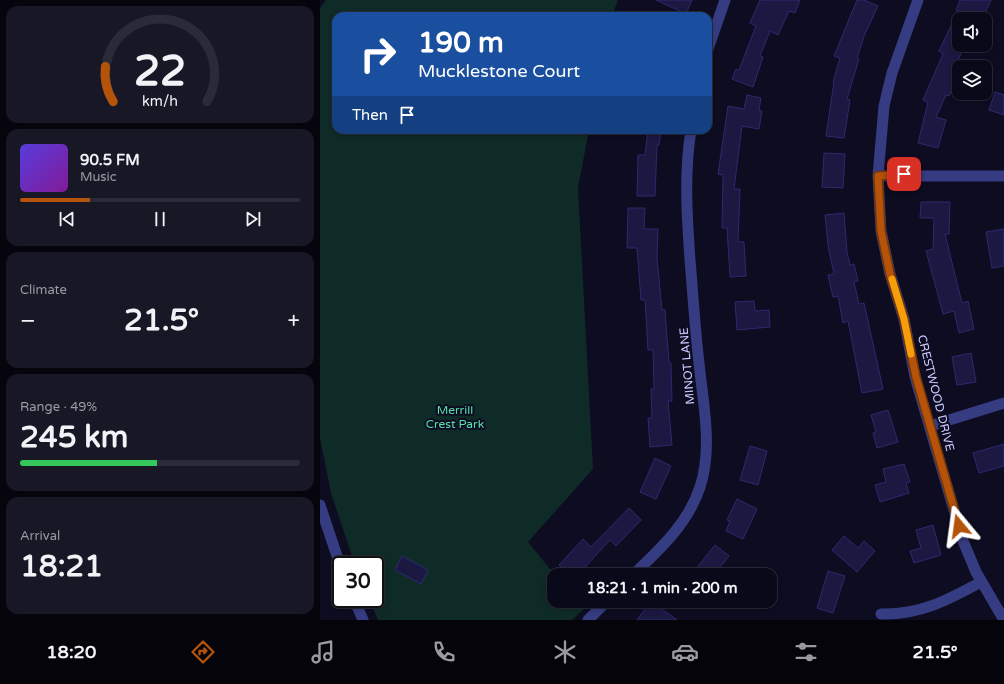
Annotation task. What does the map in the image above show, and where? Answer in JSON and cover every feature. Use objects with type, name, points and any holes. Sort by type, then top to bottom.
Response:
[{"type":"street","points":[[712,37],[725,0]]},
{"type":"street","name":"CRESTWOOD DRIVE","points":[[918,0],[899,52],[884,106],[878,176],[881,231],[890,274],[904,319],[916,377],[963,541],[981,582],[1004,620]]},
{"type":"street","name":"MINOT LANE","points":[[640,568],[677,530],[691,508],[700,488],[705,464],[705,418],[687,217],[687,179],[691,134]]},
{"type":"street","points":[[878,176],[1004,176]]},
{"type":"street","points":[[930,426],[1004,403]]},
{"type":"street","points":[[320,505],[337,556]]},
{"type":"street","points":[[881,614],[916,612],[959,594],[981,582]]},
{"type":"street","points":[[358,608],[363,620]]},
{"type":"street","points":[[588,620],[600,608]]},
{"type":"green space","name":"Merrill Crest Park","points":[[326,0],[618,0],[614,12],[332,12],[332,134],[588,134],[578,188],[593,469],[528,542],[549,568],[547,568],[547,608],[584,609],[572,620],[378,620],[373,608],[384,608],[384,556],[352,556],[331,493],[320,438],[320,8]]},
{"type":"building","points":[[656,0],[692,0],[687,12],[682,12]]},
{"type":"building","points":[[760,0],[800,0],[795,13],[789,11],[778,35],[770,31],[760,56],[763,57],[753,87],[732,79],[736,69],[739,70],[756,26],[750,23]]},
{"type":"building","points":[[857,0],[864,0],[878,6],[864,36],[857,58],[859,59],[847,99],[850,100],[844,138],[826,136],[833,82],[840,58],[834,56]]},
{"type":"building","points":[[960,0],[991,0],[986,12],[958,12],[956,10]]},
{"type":"building","points":[[952,24],[952,52],[962,52],[958,60],[952,60],[952,89],[949,96],[946,95],[936,117],[946,120],[938,148],[918,143],[928,102],[923,100],[943,54],[939,51]]},
{"type":"building","points":[[995,92],[1004,95],[1004,115],[989,110]]},
{"type":"building","points":[[747,95],[761,98],[759,110],[762,111],[759,129],[742,126],[734,189],[740,189],[738,242],[744,242],[746,276],[730,277],[727,228],[722,228],[723,175],[718,174],[728,106],[744,109]]},
{"type":"building","points":[[648,134],[660,134],[659,145],[657,145],[655,196],[637,196],[638,155],[645,155]]},
{"type":"building","points":[[824,153],[845,154],[843,188],[822,187]]},
{"type":"building","points":[[921,202],[950,202],[949,234],[945,234],[962,303],[968,301],[974,329],[959,333],[954,311],[943,314],[926,251],[933,249],[934,218],[920,218]]},
{"type":"building","points":[[628,208],[645,208],[644,229],[658,229],[657,258],[662,310],[665,310],[669,363],[671,363],[672,401],[668,401],[672,445],[650,447],[648,418],[652,418],[651,389],[654,389],[653,350],[648,350],[645,300],[641,300],[637,248],[627,248]]},
{"type":"building","points":[[844,213],[847,252],[850,265],[854,264],[858,281],[854,282],[859,304],[864,303],[883,389],[862,393],[848,321],[843,323],[838,296],[833,297],[828,275],[834,274],[828,246],[825,215]]},
{"type":"building","points":[[1004,229],[1004,266],[992,268],[986,232]]},
{"type":"building","points":[[754,301],[755,311],[769,310],[770,327],[737,330],[735,302]]},
{"type":"building","points":[[971,353],[976,382],[957,385],[952,357]]},
{"type":"building","points":[[888,410],[898,442],[877,448],[873,433],[876,432],[871,415]]},
{"type":"building","points":[[1004,444],[1004,466],[979,473],[973,453]]},
{"type":"building","points":[[750,446],[767,451],[758,485],[740,480]]},
{"type":"building","points":[[655,458],[671,466],[656,499],[640,492]]},
{"type":"building","points":[[904,464],[910,482],[906,483],[909,493],[880,502],[875,485],[886,482],[883,469]]},
{"type":"building","points":[[737,499],[757,509],[743,539],[726,531],[730,521],[727,520]]},
{"type":"building","points":[[629,508],[641,520],[616,546],[610,540],[585,567],[586,568],[562,568],[559,565],[583,539],[591,547]]},
{"type":"building","points":[[933,525],[941,555],[914,563],[910,551],[921,548],[916,530]]},
{"type":"building","points":[[844,536],[858,548],[864,541],[875,551],[857,572],[832,550]]},
{"type":"building","points":[[715,545],[729,556],[720,568],[697,568]]},
{"type":"building","points":[[402,556],[428,570],[421,584],[395,570]]},
{"type":"building","points":[[828,571],[845,576],[833,613],[817,608]]},
{"type":"building","points":[[646,608],[661,608],[677,620],[637,620]]},
{"type":"slow traffic","points":[[892,279],[904,319],[911,354]]},
{"type":"route","points":[[904,174],[878,176],[881,231],[890,274],[904,319],[916,377],[959,526]]}]
